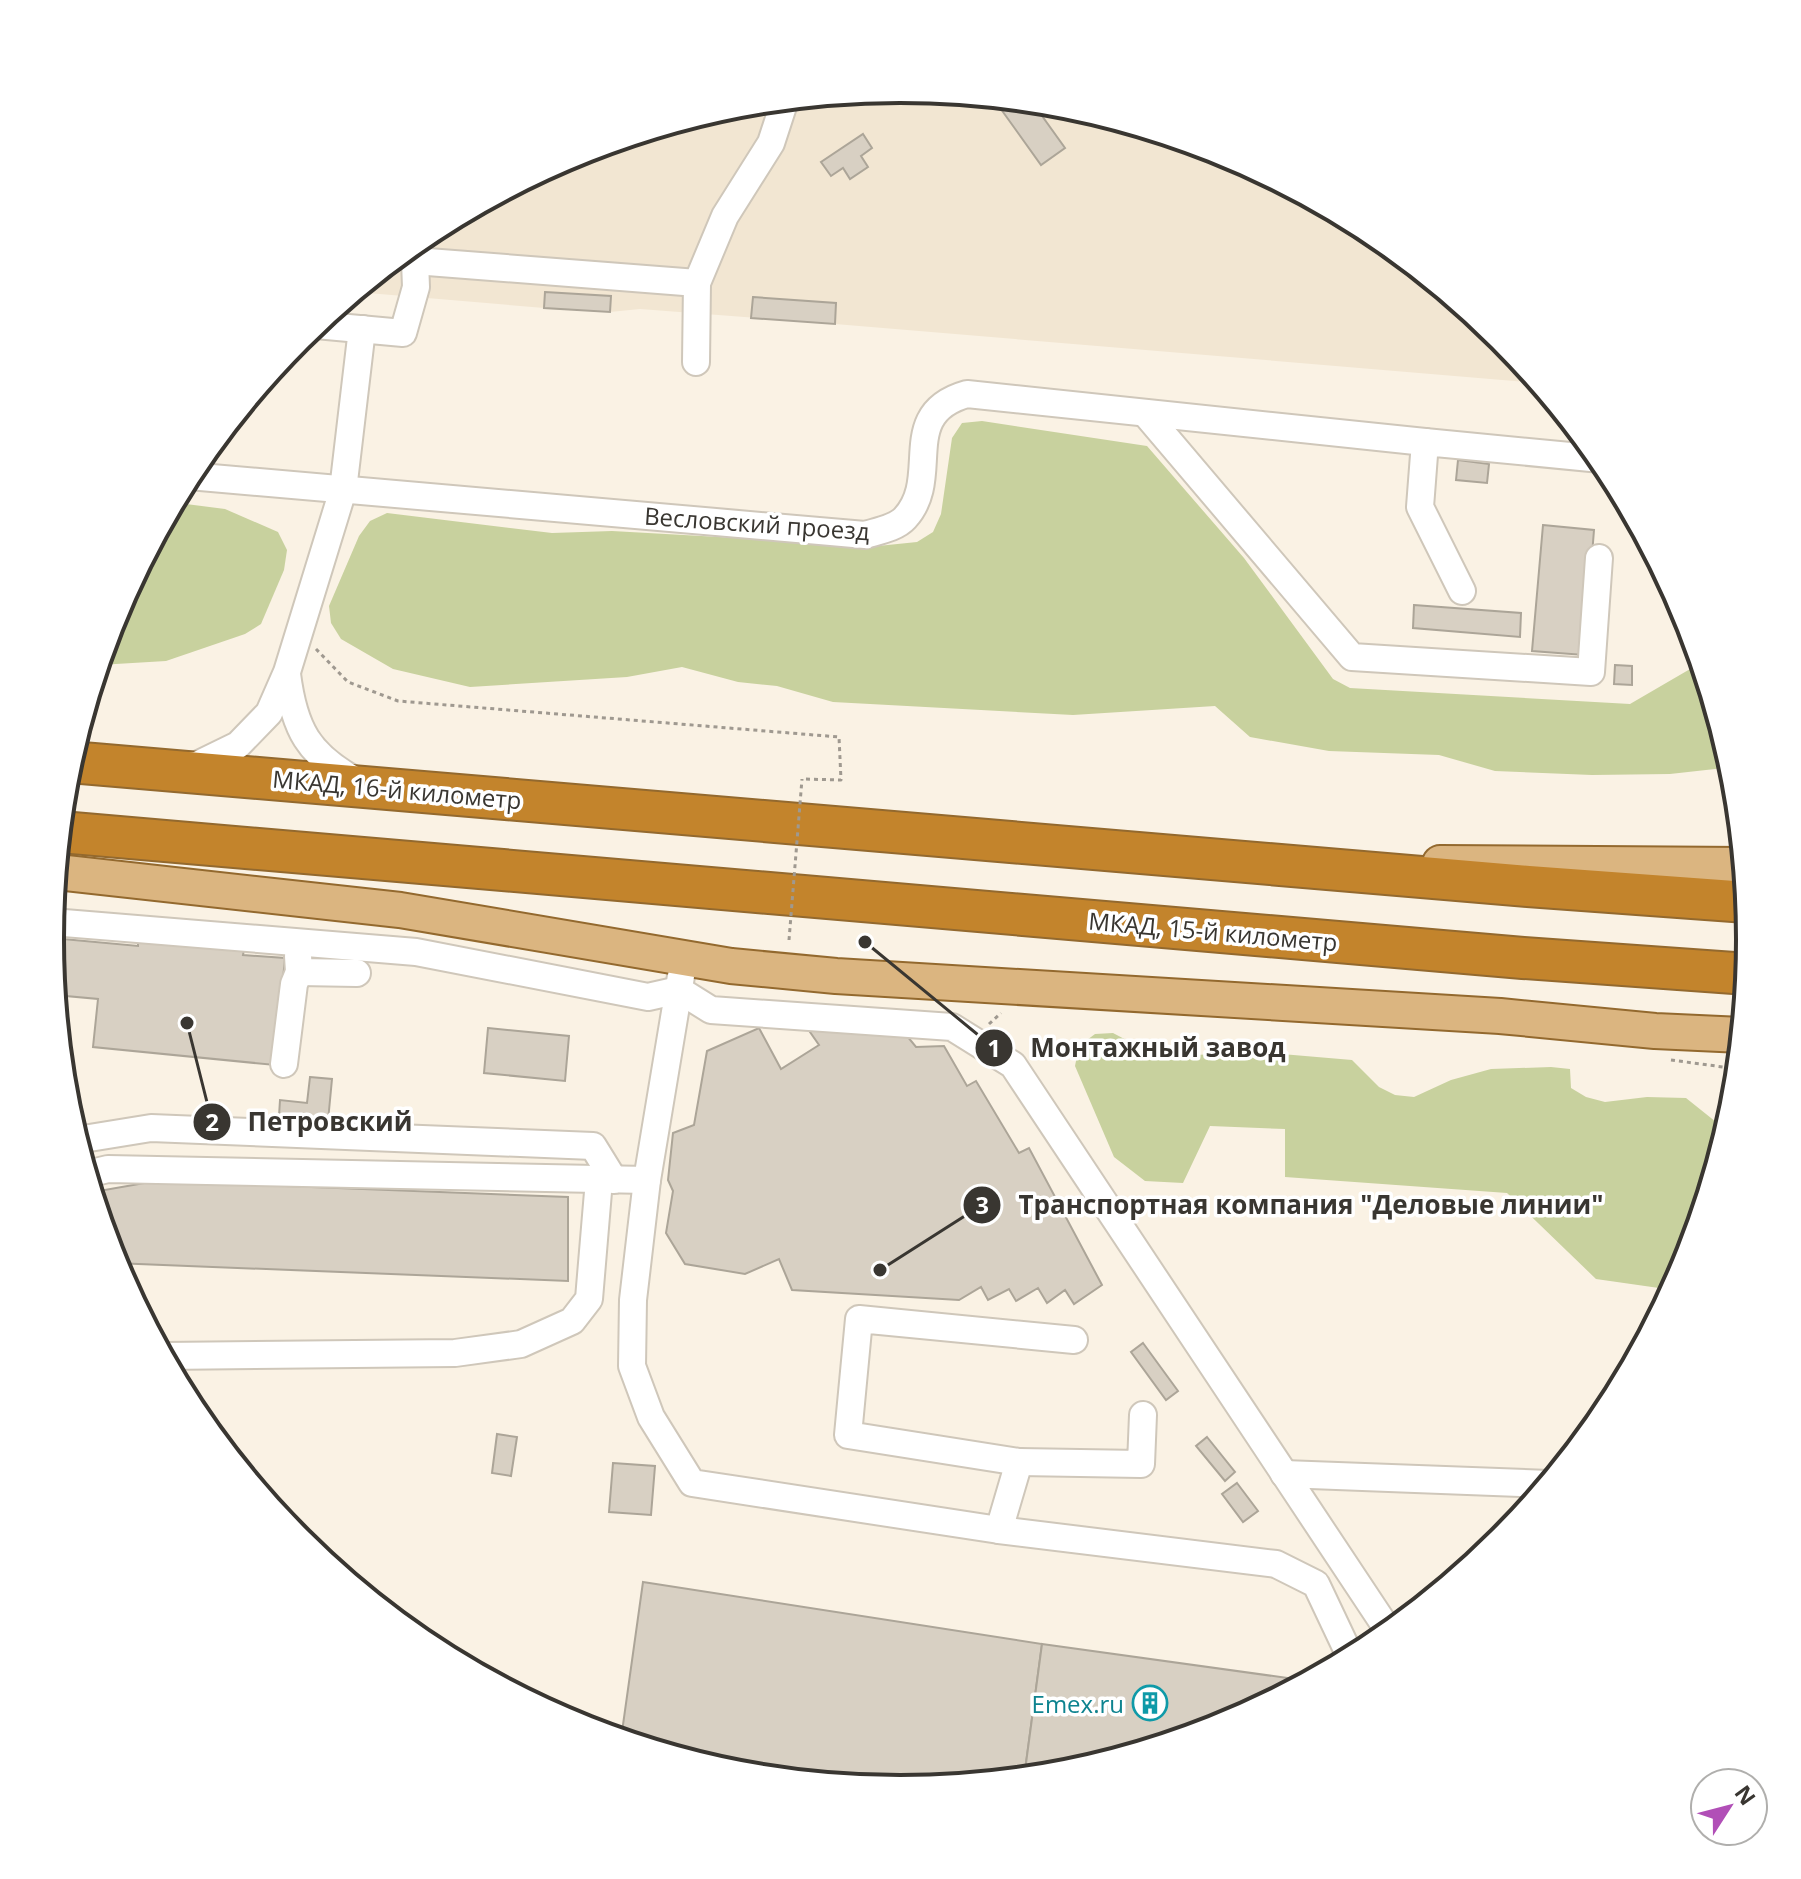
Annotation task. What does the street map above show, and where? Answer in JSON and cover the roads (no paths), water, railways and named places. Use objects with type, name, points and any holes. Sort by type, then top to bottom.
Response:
[{"type":"highway","name":"МКАД, 16-й километр","points":[[83,763],[1252,863]]},
{"type":"highway","name":"МКАД, 15-й километр","points":[[71,833],[1523,958],[1736,973]]},
{"type":"highway","points":[[1252,863],[1736,901]]},
{"type":"main road","points":[[1252,863],[1733,865]]},
{"type":"main road","points":[[67,873],[400,910],[681,974],[731,966],[836,976],[1500,1016],[1655,1031],[1731,1035]]},
{"type":"street","points":[[696,362],[697,283],[725,216],[771,143],[781,112]]},
{"type":"street","points":[[426,251],[697,283]]},
{"type":"street","points":[[332,326],[403,333],[416,287],[417,258]]},
{"type":"street","points":[[153,769],[197,765],[238,745],[269,713],[287,672],[343,490],[362,329]]},
{"type":"street","name":"Весловский проезд","points":[[204,477],[865,535],[885,530],[904,519],[918,497],[927,423],[936,409],[967,394],[1583,457]]},
{"type":"street","points":[[1145,413],[1352,657],[1591,672],[1599,558]]},
{"type":"street","points":[[1425,442],[1420,507],[1462,591]]},
{"type":"street","points":[[287,672],[292,709],[307,742],[332,768],[364,786]]},
{"type":"street","points":[[65,923],[416,952],[648,997],[681,974]]},
{"type":"street","points":[[284,1064],[294,984],[299,972],[298,941]]},
{"type":"street","points":[[299,972],[357,973]]},
{"type":"street","points":[[681,974],[647,1180],[633,1300],[632,1366],[651,1417],[692,1483],[999,1530],[1276,1564],[1316,1584],[1346,1647]]},
{"type":"street","points":[[681,974],[711,1010],[952,1027],[1013,1065],[1383,1622]]},
{"type":"street","points":[[89,1138],[151,1128],[593,1146],[607,1180],[589,1299],[572,1321],[521,1344],[455,1353],[175,1356]]},
{"type":"street","points":[[97,1172],[108,1169],[647,1180]]},
{"type":"street","points":[[1074,1340],[859,1319],[848,1435],[1019,1462],[1141,1464],[1143,1415]]},
{"type":"street","points":[[999,1530],[1019,1462]]},
{"type":"street","points":[[1284,1474],[1535,1483]]},
{"type":"place","name":"Монтажный завод","points":[[865,942]]},
{"type":"place","name":"Петровский","points":[[187,1023]]},
{"type":"place","name":"Транспортная компания \"Деловые линии\"","points":[[880,1270]]},
{"type":"place","name":"Emex.ru","points":[[1150,1703]]}]
